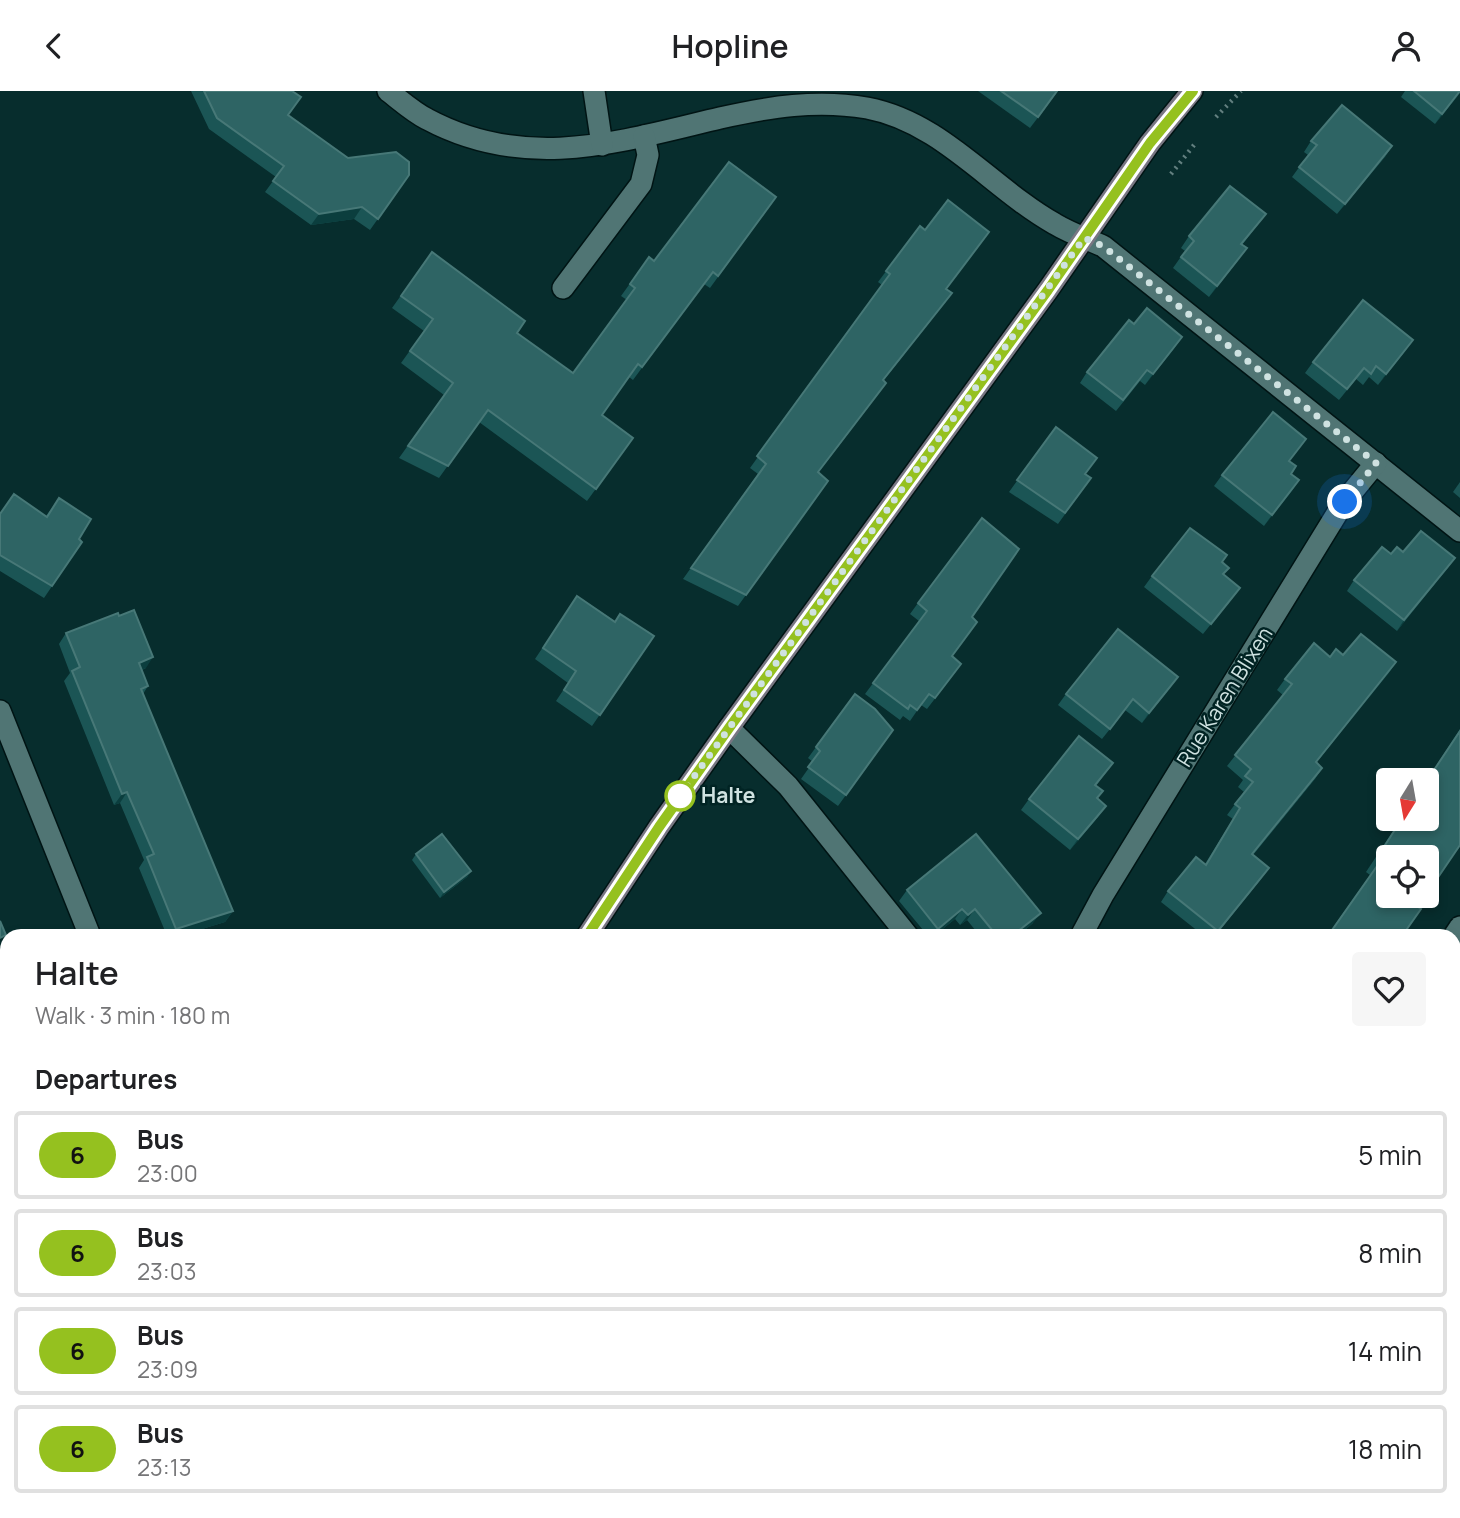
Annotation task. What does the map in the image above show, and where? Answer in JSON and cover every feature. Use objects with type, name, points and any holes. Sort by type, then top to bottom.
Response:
[{"type":"street","points":[[388,91],[424,118],[486,142],[528,149],[602,145],[783,106],[841,104],[899,116],[931,134],[1054,224],[1103,246],[1460,531]]},
{"type":"street","points":[[594,91],[602,145]]},
{"type":"street","points":[[592,929],[729,728],[1150,143],[1192,91]]},
{"type":"street","points":[[563,288],[641,184],[648,155],[644,136]]},
{"type":"street","name":"Rue Karen Blixen","points":[[1085,929],[1110,883],[1345,502],[1376,463]]},
{"type":"street","points":[[0,711],[87,929]]},
{"type":"street","points":[[729,728],[788,786],[902,929]]},
{"type":"building","points":[[204,91],[292,91],[301,97],[288,115],[348,158],[396,152],[409,162],[409,175],[378,219],[362,207],[319,214],[273,181],[284,166],[217,118]]},
{"type":"building","points":[[1001,91],[1057,91],[1038,117]]},
{"type":"building","points":[[1414,91],[1460,91],[1442,114]]},
{"type":"building","points":[[1342,105],[1392,146],[1345,204],[1299,167],[1317,145],[1311,141]]},
{"type":"building","points":[[729,162],[776,197],[718,276],[713,272],[642,367],[638,364],[602,415],[633,438],[596,489],[488,410],[448,466],[408,446],[453,383],[410,351],[433,319],[401,296],[432,252],[525,321],[517,333],[573,373],[635,288],[630,284],[649,257],[654,261]]},
{"type":"building","points":[[1230,186],[1266,214],[1241,244],[1247,248],[1217,286],[1181,257],[1194,241],[1189,236]]},
{"type":"building","points":[[948,200],[989,232],[946,289],[952,293],[883,380],[886,383],[818,472],[828,481],[746,595],[691,568],[766,464],[757,456],[890,274],[886,271],[920,226],[925,230]]},
{"type":"building","points":[[1363,300],[1413,340],[1386,374],[1376,366],[1371,374],[1364,368],[1347,389],[1313,362]]},
{"type":"building","points":[[1147,308],[1182,337],[1153,374],[1147,370],[1123,400],[1087,372],[1129,320],[1134,324]]},
{"type":"building","points":[[1273,412],[1306,439],[1289,461],[1296,466],[1291,474],[1299,480],[1272,515],[1222,475]]},
{"type":"building","points":[[1056,427],[1097,458],[1085,474],[1091,478],[1065,513],[1017,480]]},
{"type":"building","points":[[14,494],[47,517],[59,498],[91,519],[79,539],[82,542],[52,586],[0,555],[0,514]]},
{"type":"building","points":[[982,518],[1019,549],[972,617],[977,622],[952,656],[961,664],[935,698],[929,694],[917,710],[910,705],[908,709],[873,683],[927,611],[918,603]]},
{"type":"building","points":[[1190,528],[1227,555],[1222,562],[1229,568],[1223,574],[1240,588],[1211,624],[1152,576]]},
{"type":"building","points":[[1421,531],[1455,558],[1404,620],[1354,580],[1382,547],[1391,554],[1397,547],[1403,552]]},
{"type":"building","points":[[577,596],[615,622],[620,614],[654,636],[600,715],[564,690],[576,671],[543,648]]},
{"type":"building","points":[[134,610],[153,657],[139,663],[148,686],[141,689],[233,911],[176,929],[147,857],[154,854],[127,792],[122,794],[72,671],[80,667],[66,633],[118,613],[119,616]]},
{"type":"building","points":[[1118,629],[1178,677],[1149,713],[1133,699],[1110,729],[1066,694]]},
{"type":"building","points":[[1361,634],[1396,662],[1316,762],[1322,768],[1252,854],[1269,868],[1220,929],[1216,929],[1168,891],[1196,857],[1206,865],[1240,808],[1235,804],[1253,782],[1245,776],[1251,769],[1235,755],[1292,684],[1285,679],[1314,643],[1330,657],[1336,649],[1343,655]]},
{"type":"building","points":[[855,694],[875,709],[893,730],[846,795],[808,767],[820,751],[816,747]]},
{"type":"building","points":[[1460,731],[1460,845],[1439,876],[1439,845],[1385,845],[1394,831],[1439,831],[1439,768],[1435,768]]},
{"type":"building","points":[[1079,736],[1113,763],[1095,785],[1103,791],[1097,798],[1106,806],[1078,839],[1029,799]]},
{"type":"building","points":[[442,834],[471,871],[444,892],[416,854]]},
{"type":"building","points":[[976,834],[1041,913],[1021,929],[991,929],[975,909],[968,915],[962,909],[938,929],[907,890]]},
{"type":"building","points":[[1376,868],[1376,908],[1421,909],[1407,929],[1333,929]]},
{"type":"bus line","name":"6","points":[[592,929],[659,827],[807,619],[1048,290],[1150,143],[1193,91]]},
{"type":"place","name":"Halte","points":[[680,796]]},
{"type":"route","points":[[680,796],[1084,238],[1103,246],[1376,463],[1345,502]]}]
